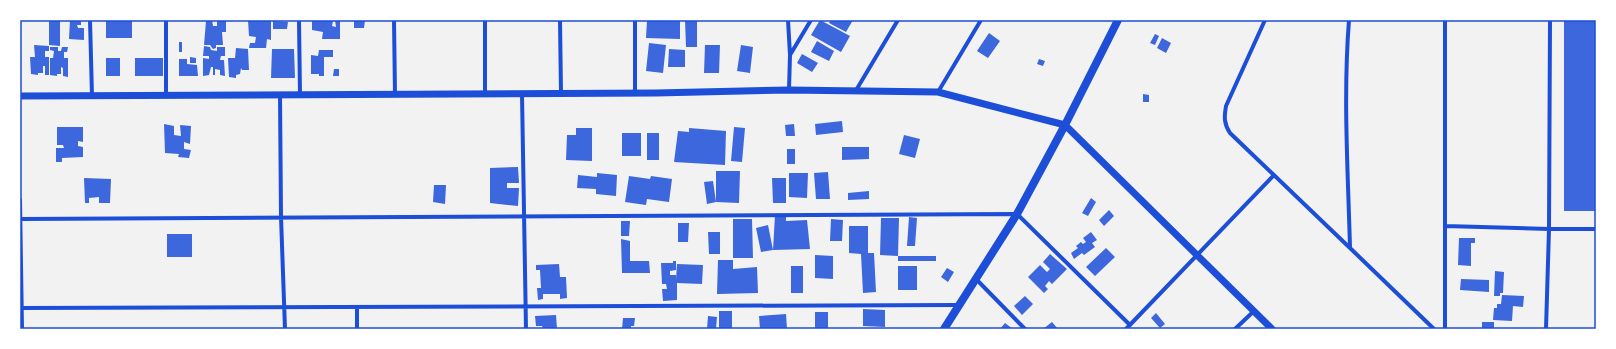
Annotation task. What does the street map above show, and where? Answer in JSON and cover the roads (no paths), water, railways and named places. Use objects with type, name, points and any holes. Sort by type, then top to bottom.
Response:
[{"type":"main road","points":[[944,329],[1017,214],[1065,125],[1118,20]]},
{"type":"street","points":[[90,20],[92,96]]},
{"type":"street","points":[[166,20],[166,96]]},
{"type":"street","points":[[299,20],[300,95]]},
{"type":"street","points":[[394,20],[395,95]]},
{"type":"street","points":[[485,20],[485,94]]},
{"type":"street","points":[[560,20],[561,94]]},
{"type":"street","points":[[635,20],[635,93]]},
{"type":"street","points":[[788,20],[790,55],[789,90]]},
{"type":"street","points":[[790,55],[811,20]]},
{"type":"street","points":[[855,92],[898,20]]},
{"type":"street","points":[[938,92],[981,20]]},
{"type":"street","points":[[1265,20],[1226,106],[1224,116],[1226,126],[1230,133],[1274,176],[1434,329]]},
{"type":"street","points":[[1349,20],[1346,92],[1350,248]]},
{"type":"street","points":[[1444,329],[1446,20]]},
{"type":"street","points":[[1546,329],[1549,230],[1550,20]]},
{"type":"street","points":[[20,96],[561,94],[789,90],[938,92],[1065,125],[1272,329]]},
{"type":"street","points":[[522,94],[526,329]]},
{"type":"street","points":[[280,95],[281,217],[285,329]]},
{"type":"street","points":[[1126,329],[1274,176]]},
{"type":"street","points":[[20,200],[22,329]]},
{"type":"street","points":[[20,219],[1017,214],[1130,325]]},
{"type":"street","points":[[1445,226],[1549,230],[1596,229]]},
{"type":"street","points":[[976,279],[1025,329]]},
{"type":"street","points":[[21,308],[958,306]]},
{"type":"street","points":[[357,307],[357,329]]},
{"type":"street","points":[[1235,329],[1254,311]]}]
